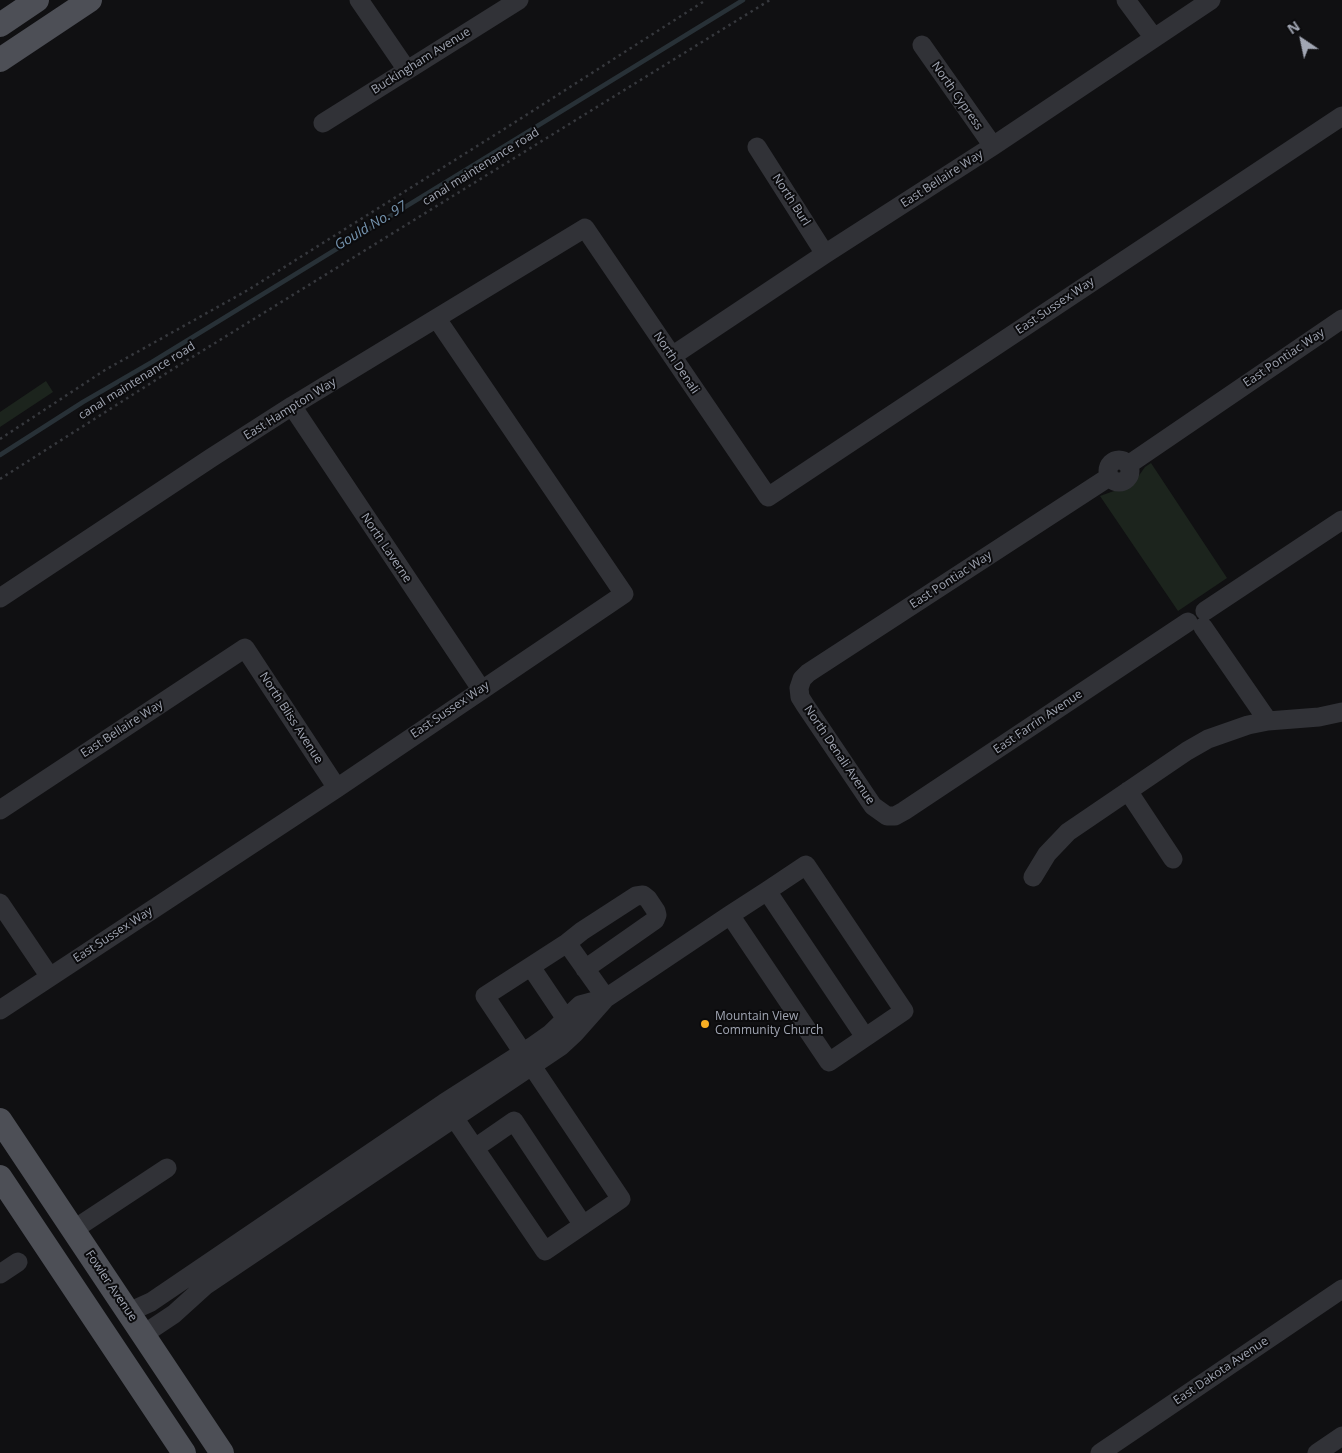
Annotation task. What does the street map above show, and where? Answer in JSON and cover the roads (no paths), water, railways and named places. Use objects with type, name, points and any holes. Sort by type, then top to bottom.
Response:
[{"type":"main road","points":[[0,24],[37,0]]},
{"type":"main road","points":[[0,60],[90,0]]},
{"type":"main road","name":"Fowler Avenue","points":[[0,1120],[222,1453]]},
{"type":"main road","points":[[5,1184],[53,1234],[113,1324],[121,1332],[133,1338],[139,1338],[144,1334]]},
{"type":"main road","points":[[5,1184],[184,1453]]},
{"type":"street","points":[[359,0],[407,70]]},
{"type":"street","name":"Buckingham Avenue","points":[[323,123],[518,0]]},
{"type":"street","points":[[1126,0],[1154,38]]},
{"type":"street","name":"East Bellaire Way","points":[[672,356],[993,146],[1211,0]]},
{"type":"street","name":"North Cypress","points":[[922,45],[993,146]]},
{"type":"street","name":"East Sussex Way","points":[[768,497],[1342,116]]},
{"type":"street","name":"North Burl","points":[[757,147],[826,254]]},
{"type":"street","name":"North Denali","points":[[585,228],[768,497]]},
{"type":"street","name":"East Hampton Way","points":[[0,598],[292,406],[585,228]]},
{"type":"street","name":"East Sussex Way","points":[[0,1010],[337,788],[624,594],[437,319]]},
{"type":"street","name":"East Pontiac Way","points":[[799,688],[802,679],[808,673],[1109,477],[1115,482],[1125,480],[1130,471],[1128,465],[1342,319]]},
{"type":"street","name":"North Laverne","points":[[292,406],[481,689]]},
{"type":"street","name":"East Farrin Avenue","points":[[887,816],[895,816],[904,811],[1199,620],[1342,520]]},
{"type":"street","points":[[1199,620],[1268,721]]},
{"type":"street","name":"East Bellaire Way","points":[[0,810],[245,648]]},
{"type":"street","name":"North Bliss Avenue","points":[[245,648],[337,788]]},
{"type":"street","name":"North Denali Avenue","points":[[799,688],[800,697],[804,705],[873,806],[887,816]]},
{"type":"street","points":[[1033,876],[1047,854],[1068,832],[1187,751],[1208,739],[1230,730],[1268,721],[1319,717],[1342,712]]},
{"type":"street","points":[[1128,791],[1173,859]]},
{"type":"street","points":[[526,1059],[561,1046],[606,998],[806,865],[904,1011],[829,1062],[730,916]]},
{"type":"street","points":[[767,891],[865,1037]]},
{"type":"street","points":[[449,1110],[545,1251],[621,1199],[485,996],[636,896],[643,896],[648,899],[656,911],[657,916],[655,920],[585,969]]},
{"type":"street","points":[[0,904],[50,977]]},
{"type":"street","points":[[567,943],[606,998]]},
{"type":"street","points":[[531,967],[566,1019]]},
{"type":"street","points":[[144,1334],[174,1314],[206,1285],[323,1197],[526,1059],[580,1005],[606,998]]},
{"type":"street","points":[[475,1148],[514,1121],[583,1225]]},
{"type":"street","points":[[73,1230],[167,1168]]},
{"type":"street","points":[[129,1312],[151,1302],[323,1197]]},
{"type":"street","points":[[0,1274],[18,1262]]},
{"type":"street","name":"East Dakota Avenue","points":[[1100,1453],[1342,1289]]},
{"type":"street","points":[[1317,1453],[1342,1436]]},
{"type":"waterway","name":"Gould No. 97","points":[[0,455],[83,402],[152,362],[743,0]]},
{"type":"place","name":"Mountain View Community Church","points":[[705,1024]]}]
